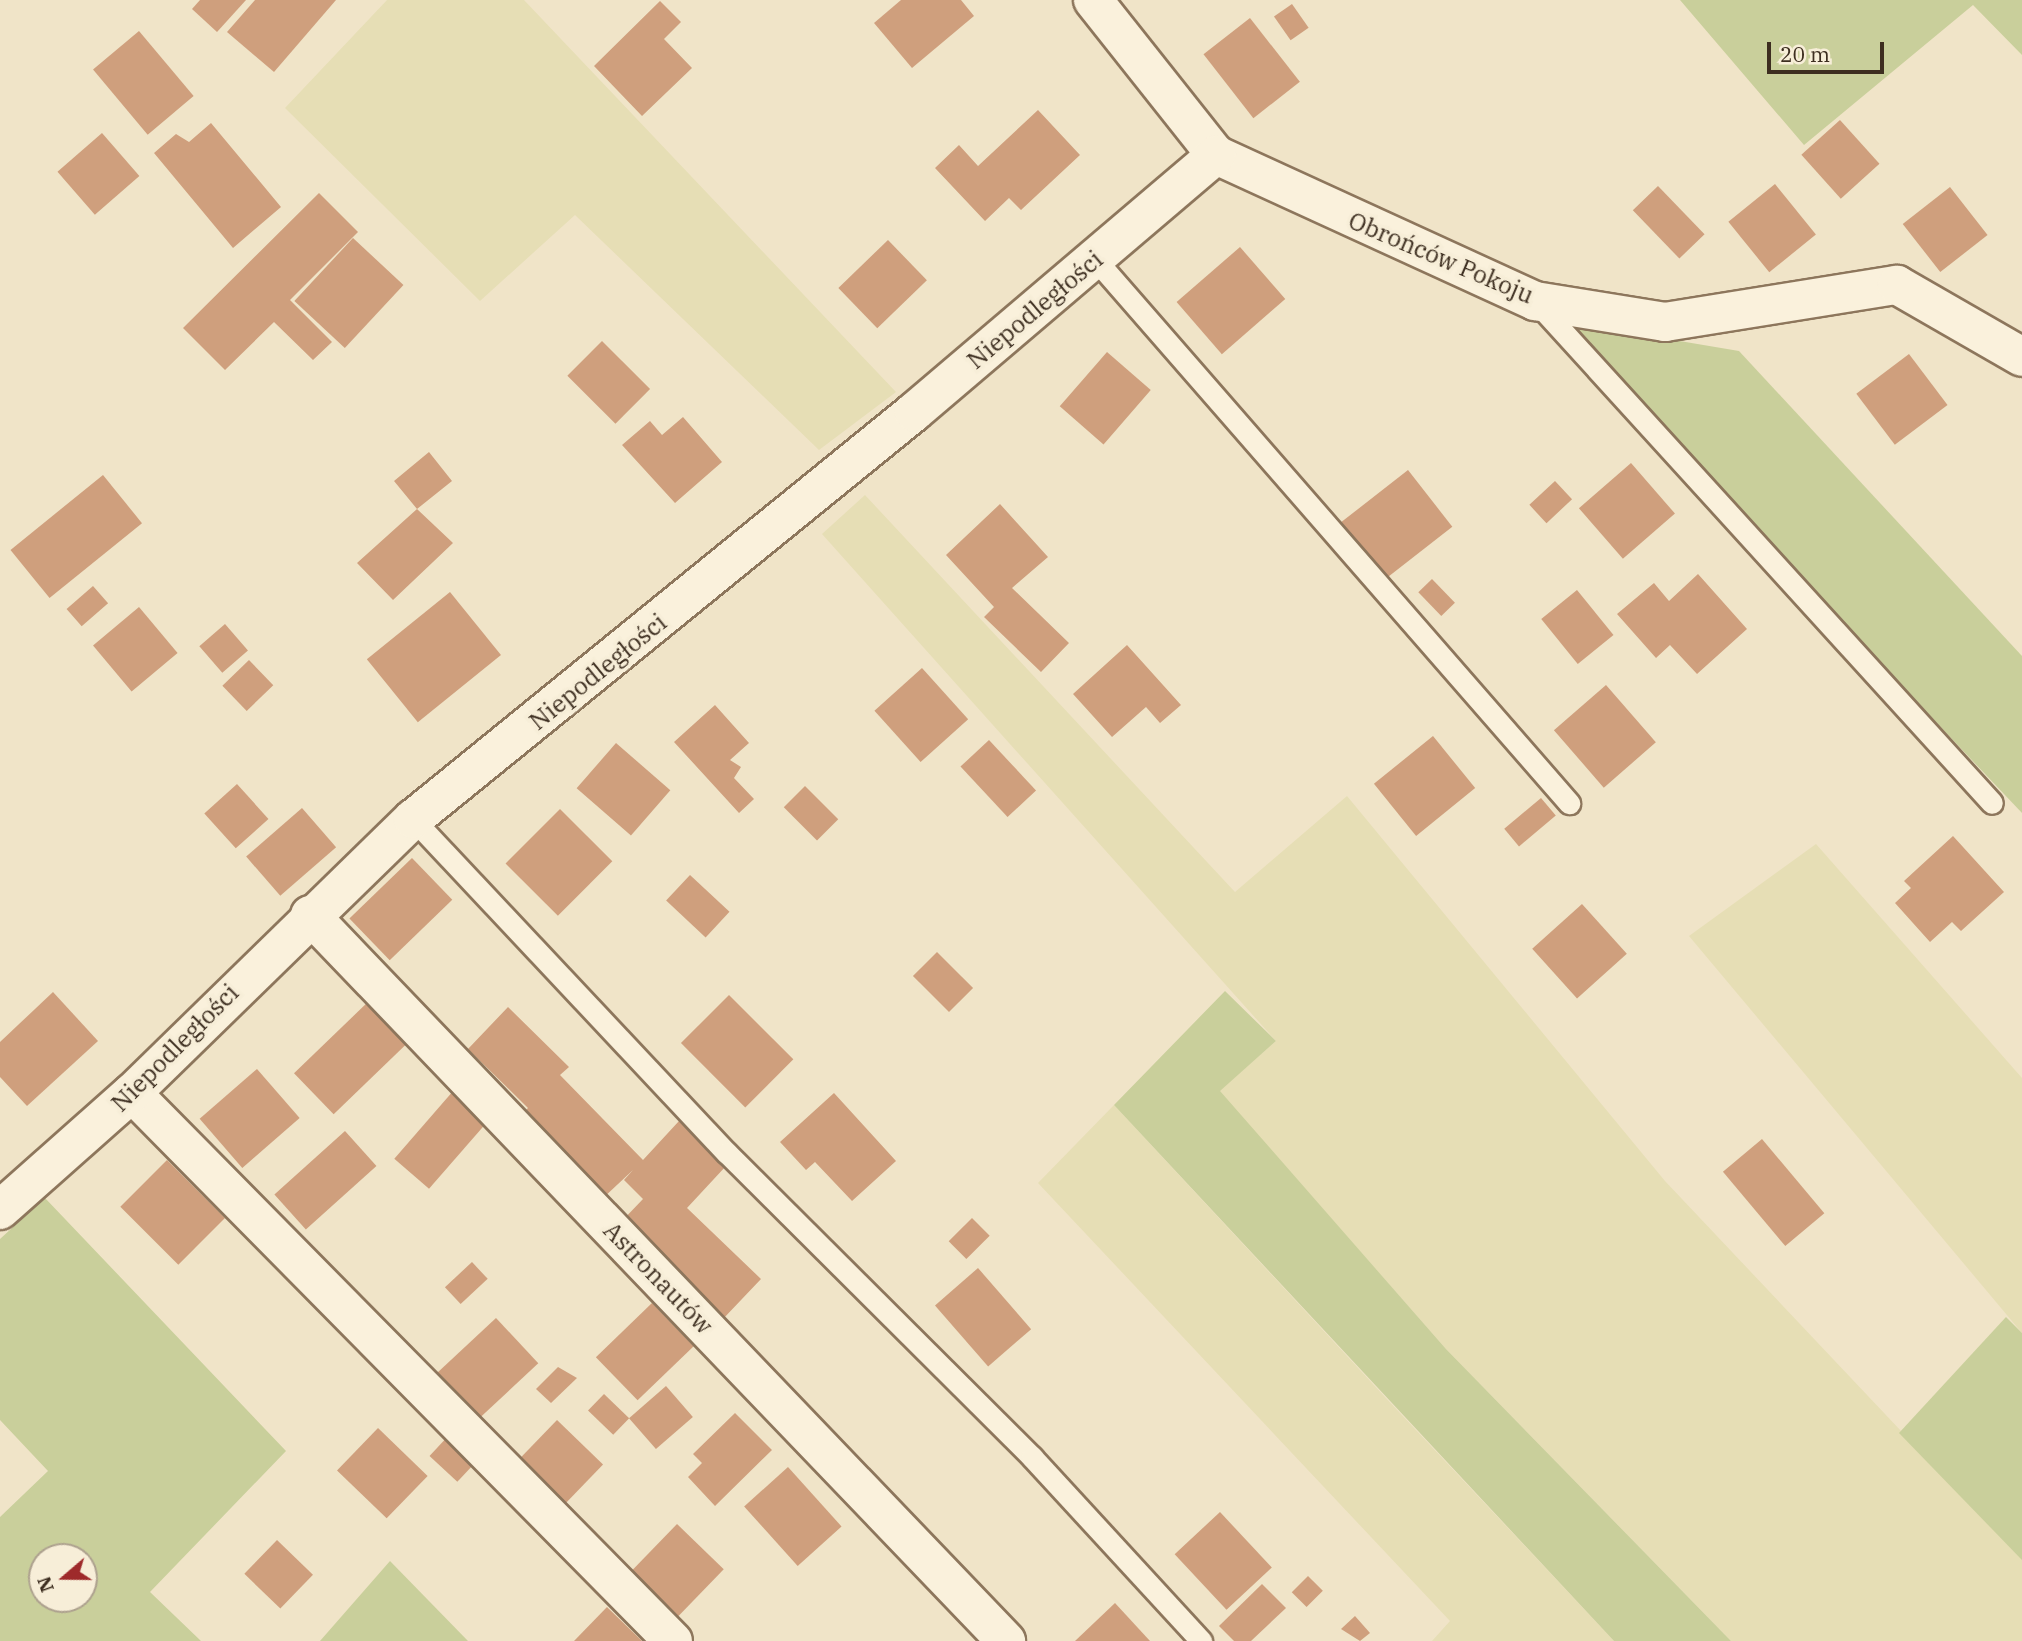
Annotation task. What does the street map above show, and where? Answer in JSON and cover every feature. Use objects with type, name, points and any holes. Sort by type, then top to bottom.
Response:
[{"type":"street","name":"Obrońców Pokoju","points":[[1093,0],[1216,155],[1535,301],[1665,322],[1897,285],[2022,356]]},
{"type":"street","name":"Niepodległości","points":[[0,1210],[132,1093],[310,915],[413,819],[1095,259],[1216,155]]},
{"type":"street","name":"Astronautów","points":[[310,915],[1006,1641]]},
{"type":"street","points":[[132,1093],[673,1641]]},
{"type":"lane","points":[[1095,259],[1569,803]]},
{"type":"lane","points":[[1535,301],[1992,803]]},
{"type":"lane","points":[[413,819],[727,1153],[1032,1457],[1201,1641]]},
{"type":"shaded area","points":[[387,0],[524,0],[896,392],[819,450],[575,215],[480,301],[285,108]]},
{"type":"shaded area","points":[[865,495],[1235,892],[1347,796],[1665,1181],[2022,1559],[2022,1641],[1731,1641],[1446,1349],[1219,1091],[1276,1041],[822,534]]},
{"type":"shaded area","points":[[1816,844],[2022,1078],[2022,1333],[1689,936]]},
{"type":"shaded area","points":[[1114,1105],[1614,1641],[1432,1641],[1450,1621],[1038,1183]]},
{"type":"green space","points":[[1680,0],[2022,0],[2022,55],[1973,5],[1804,145]]},
{"type":"green space","points":[[1555,320],[1739,351],[2022,656],[2022,813]]},
{"type":"green space","points":[[1225,991],[1276,1041],[1220,1091],[1446,1349],[1731,1641],[1614,1641],[1114,1105]]},
{"type":"green space","points":[[45,1198],[286,1451],[150,1592],[201,1641],[0,1641],[0,1517],[48,1471],[0,1420],[0,1239]]},
{"type":"green space","points":[[2006,1317],[2022,1333],[2022,1560],[1899,1433]]},
{"type":"green space","points":[[390,1561],[468,1641],[320,1641]]},
{"type":"building","points":[[200,0],[246,0],[217,32],[192,9]]},
{"type":"building","points":[[255,0],[336,0],[274,72],[227,32]]},
{"type":"building","points":[[901,0],[961,0],[974,16],[912,68],[874,23]]},
{"type":"building","points":[[660,1],[681,22],[664,39],[692,68],[642,116],[594,66]]},
{"type":"building","points":[[1292,4],[1309,28],[1291,40],[1274,17]]},
{"type":"building","points":[[1250,18],[1300,82],[1253,118],[1204,54]]},
{"type":"building","points":[[139,31],[194,96],[148,135],[93,70]]},
{"type":"building","points":[[1038,110],[1080,155],[1021,210],[1009,198],[985,221],[935,168],[959,145],[978,166]]},
{"type":"building","points":[[1840,120],[1879,164],[1841,199],[1801,155]]},
{"type":"building","points":[[211,123],[281,207],[233,248],[154,153],[176,134],[189,142]]},
{"type":"building","points":[[102,133],[139,176],[95,215],[57,172]]},
{"type":"building","points":[[1775,184],[1816,235],[1769,272],[1728,222]]},
{"type":"building","points":[[1658,186],[1705,234],[1679,259],[1633,210]]},
{"type":"building","points":[[1950,187],[1988,235],[1940,272],[1903,224]]},
{"type":"building","points":[[319,193],[358,232],[290,300],[332,342],[313,360],[274,322],[225,370],[183,328]]},
{"type":"building","points":[[353,238],[403,285],[345,348],[294,301]]},
{"type":"building","points":[[888,240],[927,280],[877,328],[838,288]]},
{"type":"building","points":[[1240,247],[1285,299],[1222,354],[1177,302]]},
{"type":"building","points":[[602,341],[650,389],[615,424],[567,376]]},
{"type":"building","points":[[1107,352],[1151,390],[1104,444],[1060,406]]},
{"type":"building","points":[[1909,354],[1948,405],[1895,445],[1856,394]]},
{"type":"building","points":[[683,417],[722,462],[675,503],[622,445],[650,421],[662,435]]},
{"type":"building","points":[[429,452],[452,481],[417,509],[394,481]]},
{"type":"building","points":[[1631,463],[1675,514],[1623,559],[1579,508]]},
{"type":"building","points":[[1408,470],[1452,527],[1385,579],[1341,522]]},
{"type":"building","points":[[103,475],[142,523],[50,598],[11,550]]},
{"type":"building","points":[[1555,481],[1572,499],[1546,523],[1529,505]]},
{"type":"building","points":[[1000,504],[1048,557],[1012,588],[1069,643],[1041,672],[984,617],[994,607],[946,555]]},
{"type":"building","points":[[417,509],[453,543],[393,600],[357,563]]},
{"type":"building","points":[[1698,574],[1747,629],[1697,674],[1670,645],[1656,658],[1617,614],[1654,583],[1669,601]]},
{"type":"building","points":[[1432,579],[1455,603],[1441,616],[1418,592]]},
{"type":"building","points":[[93,586],[108,603],[82,626],[67,609]]},
{"type":"building","points":[[1577,590],[1614,635],[1578,664],[1541,619]]},
{"type":"building","points":[[450,592],[501,655],[418,722],[367,659]]},
{"type":"building","points":[[139,607],[178,653],[132,692],[93,646]]},
{"type":"building","points":[[225,624],[248,650],[222,673],[199,646]]},
{"type":"building","points":[[1127,645],[1181,705],[1160,723],[1146,707],[1112,737],[1073,694]]},
{"type":"building","points":[[249,660],[273,685],[247,711],[222,686]]},
{"type":"building","points":[[922,668],[968,719],[921,762],[874,711]]},
{"type":"building","points":[[1606,685],[1656,742],[1604,788],[1554,730]]},
{"type":"building","points":[[715,705],[749,743],[730,760],[741,767],[734,778],[754,799],[739,813],[674,742]]},
{"type":"building","points":[[1433,736],[1475,788],[1416,836],[1374,784]]},
{"type":"building","points":[[989,740],[1036,790],[1008,817],[960,767]]},
{"type":"building","points":[[616,743],[670,790],[631,836],[577,788]]},
{"type":"building","points":[[237,784],[268,819],[236,848],[204,813]]},
{"type":"building","points":[[805,786],[838,819],[817,840],[784,807]]},
{"type":"building","points":[[1541,798],[1556,816],[1519,846],[1504,829]]},
{"type":"building","points":[[302,808],[336,847],[280,896],[246,857]]},
{"type":"building","points":[[560,809],[612,861],[558,916],[506,863]]},
{"type":"building","points":[[1953,836],[2004,892],[1961,931],[1952,922],[1930,942],[1895,903],[1911,888],[1904,881]]},
{"type":"building","points":[[412,858],[452,900],[390,960],[349,918]]},
{"type":"building","points":[[690,875],[729,912],[706,937],[666,901]]},
{"type":"building","points":[[1582,904],[1627,954],[1577,999],[1532,949]]},
{"type":"building","points":[[937,952],[973,988],[949,1012],[913,976]]},
{"type":"building","points":[[53,992],[98,1041],[27,1106],[0,1077],[0,1042]]},
{"type":"building","points":[[729,995],[793,1059],[745,1107],[681,1043]]},
{"type":"building","points":[[371,999],[411,1040],[334,1114],[294,1073]]},
{"type":"building","points":[[508,1007],[569,1067],[560,1075],[643,1160],[679,1121],[726,1166],[687,1208],[761,1279],[722,1320],[620,1223],[643,1199],[624,1180],[633,1170],[602,1199],[521,1115],[528,1108],[468,1049]]},
{"type":"building","points":[[257,1069],[300,1118],[242,1168],[200,1119]]},
{"type":"building","points":[[454,1090],[489,1120],[429,1189],[394,1159]]},
{"type":"building","points":[[834,1093],[896,1161],[852,1201],[815,1162],[806,1170],[780,1142]]},
{"type":"building","points":[[345,1131],[376,1166],[306,1229],[274,1195]]},
{"type":"building","points":[[1762,1139],[1824,1213],[1785,1246],[1723,1172]]},
{"type":"building","points":[[167,1160],[225,1218],[178,1265],[120,1207]]},
{"type":"building","points":[[972,1218],[990,1236],[966,1259],[949,1241]]},
{"type":"building","points":[[472,1262],[488,1279],[461,1304],[445,1287]]},
{"type":"building","points":[[978,1268],[1031,1329],[988,1367],[935,1305]]},
{"type":"building","points":[[652,1303],[694,1346],[638,1400],[596,1357]]},
{"type":"building","points":[[496,1318],[538,1363],[479,1419],[437,1373]]},
{"type":"building","points":[[558,1367],[577,1378],[551,1403],[536,1389]]},
{"type":"building","points":[[666,1386],[693,1417],[656,1449],[629,1418]]},
{"type":"building","points":[[604,1394],[629,1418],[613,1435],[588,1411]]},
{"type":"building","points":[[735,1413],[772,1450],[715,1506],[688,1477],[702,1463],[693,1454]]},
{"type":"building","points":[[557,1420],[603,1464],[563,1506],[517,1462]]},
{"type":"building","points":[[378,1428],[428,1476],[387,1518],[337,1470]]},
{"type":"building","points":[[450,1434],[478,1460],[457,1482],[430,1456]]},
{"type":"building","points":[[788,1467],[842,1526],[798,1566],[744,1506]]},
{"type":"building","points":[[1220,1512],[1272,1568],[1226,1610],[1175,1554]]},
{"type":"building","points":[[677,1524],[724,1569],[675,1620],[628,1574]]},
{"type":"building","points":[[277,1540],[313,1575],[280,1609],[244,1574]]},
{"type":"building","points":[[1308,1576],[1323,1591],[1307,1607],[1292,1592]]},
{"type":"building","points":[[1262,1584],[1286,1608],[1251,1641],[1234,1641],[1219,1626]]},
{"type":"building","points":[[1115,1603],[1150,1641],[1075,1641]]},
{"type":"building","points":[[607,1607],[642,1641],[574,1641]]},
{"type":"building","points":[[1355,1616],[1370,1633],[1360,1641],[1341,1629]]}]
